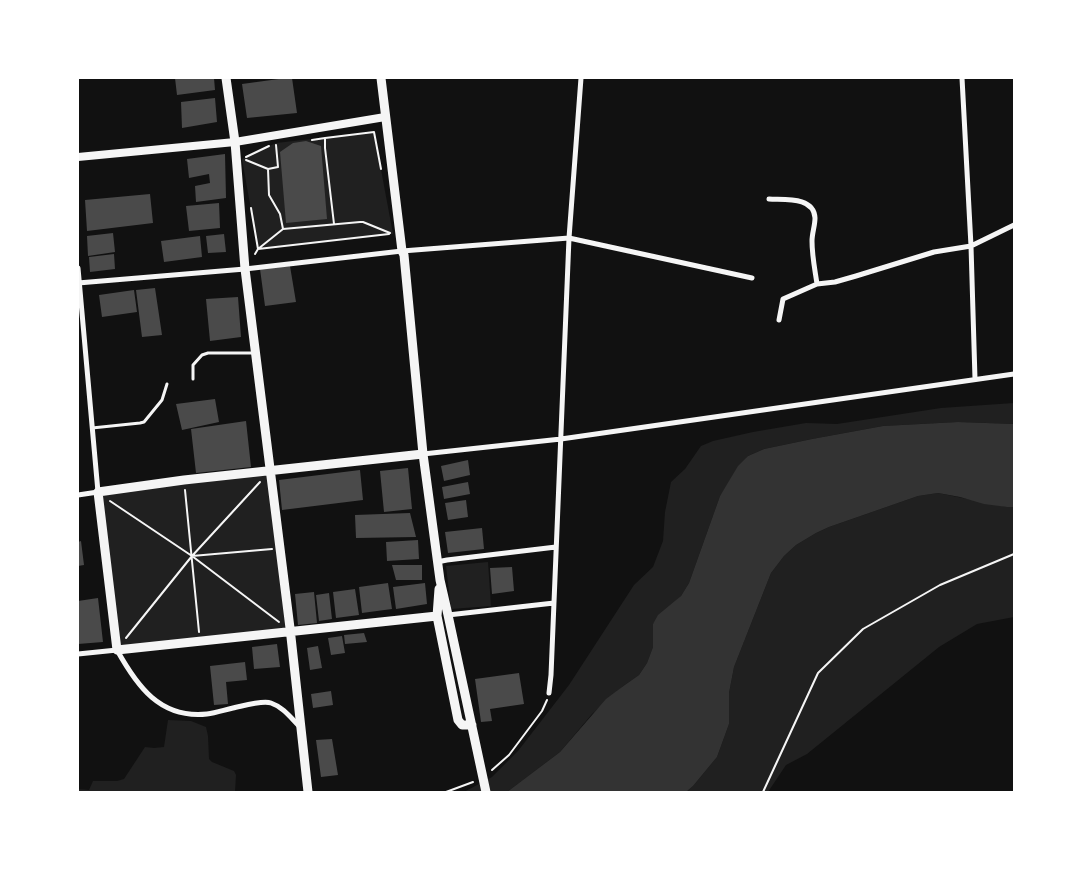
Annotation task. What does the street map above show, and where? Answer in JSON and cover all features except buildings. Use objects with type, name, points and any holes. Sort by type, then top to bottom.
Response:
[{"type":"main road","points":[[226,78],[235,142],[245,269],[308,792]]},
{"type":"main road","points":[[381,78],[404,255],[423,454],[440,580],[486,792]]},
{"type":"main road","points":[[423,454],[184,480],[98,492],[116,650],[438,616]]},
{"type":"main road","points":[[440,580],[438,616],[458,720],[462,725],[472,725]]},
{"type":"street","points":[[549,693],[568,238],[581,78]]},
{"type":"street","points":[[962,78],[975,380]]},
{"type":"street","points":[[78,158],[235,142],[385,117]]},
{"type":"street","points":[[769,199],[802,201],[811,206],[815,215],[812,240],[817,284]]},
{"type":"street","points":[[779,320],[783,299],[817,284],[835,282],[934,252],[970,246],[1014,225]]},
{"type":"street","points":[[78,282],[245,269],[402,251],[568,238],[752,278]]},
{"type":"street","points":[[78,268],[98,492],[78,495]]},
{"type":"street","points":[[423,454],[561,439],[1014,374]]},
{"type":"street","points":[[438,562],[556,547]]},
{"type":"street","points":[[448,615],[554,603]]},
{"type":"street","points":[[78,654],[116,650],[141,688],[154,700],[168,708],[188,714],[206,714],[269,702],[283,709],[300,727]]},
{"type":"lane","points":[[193,379],[193,365],[202,355],[208,353],[255,352]]},
{"type":"lane","points":[[92,428],[144,422],[162,400],[167,384]]},
{"type":"path","points":[[306,140],[374,132],[381,169]]},
{"type":"path","points":[[325,138],[334,224]]},
{"type":"path","points":[[276,143],[278,167],[268,169],[242,159],[276,143]]},
{"type":"path","points":[[268,169],[269,195],[280,214],[283,229]]},
{"type":"path","points":[[250,204],[258,249]]},
{"type":"path","points":[[363,222],[393,234],[258,249],[283,229],[363,222]]},
{"type":"path","points":[[116,650],[192,556],[270,471]]},
{"type":"path","points":[[184,480],[200,641]]},
{"type":"path","points":[[98,492],[192,556],[290,631]]},
{"type":"path","points":[[192,556],[280,548]]},
{"type":"path","points":[[763,792],[818,673],[863,629],[940,585],[1014,554]]},
{"type":"path","points":[[488,774],[509,755],[542,711],[549,693]]},
{"type":"path","points":[[446,792],[474,782]]},
{"type":"shaded area","points":[[374,132],[393,234],[258,249],[242,159],[276,143]]},
{"type":"shaded area","points":[[1014,403],[1014,424],[958,422],[883,426],[764,449],[748,456],[720,496],[689,583],[681,596],[653,624],[653,647],[647,663],[639,675],[622,687],[592,714],[560,752],[507,792],[464,792],[492,777],[518,751],[569,685],[634,585],[653,567],[663,541],[665,512],[671,482],[685,469],[701,446],[713,441],[753,432],[806,423],[837,424],[941,408]]},
{"type":"shaded area","points":[[958,422],[1014,424],[1014,507],[984,504],[938,493],[918,496],[829,527],[796,545],[784,556],[771,573],[734,667],[729,693],[729,724],[717,757],[686,792],[507,792],[560,752],[606,699],[639,675],[647,663],[653,647],[653,624],[658,615],[681,596],[689,583],[720,496],[738,466],[748,456],[764,449],[883,426]]},
{"type":"shaded area","points":[[269,472],[290,631],[118,648],[100,491]]},
{"type":"shaded area","points":[[938,493],[1014,507],[1014,617],[977,624],[939,647],[807,754],[786,765],[768,792],[686,792],[717,757],[729,724],[729,693],[734,667],[771,573],[784,556],[796,545],[829,527],[918,496]]},
{"type":"shaded area","points":[[488,562],[491,606],[451,609],[446,566]]},
{"type":"shaded area","points":[[168,720],[191,721],[206,727],[209,759],[234,771],[236,775],[235,792],[78,792],[78,789],[89,790],[93,781],[117,781],[124,779],[145,747],[164,747]]}]
